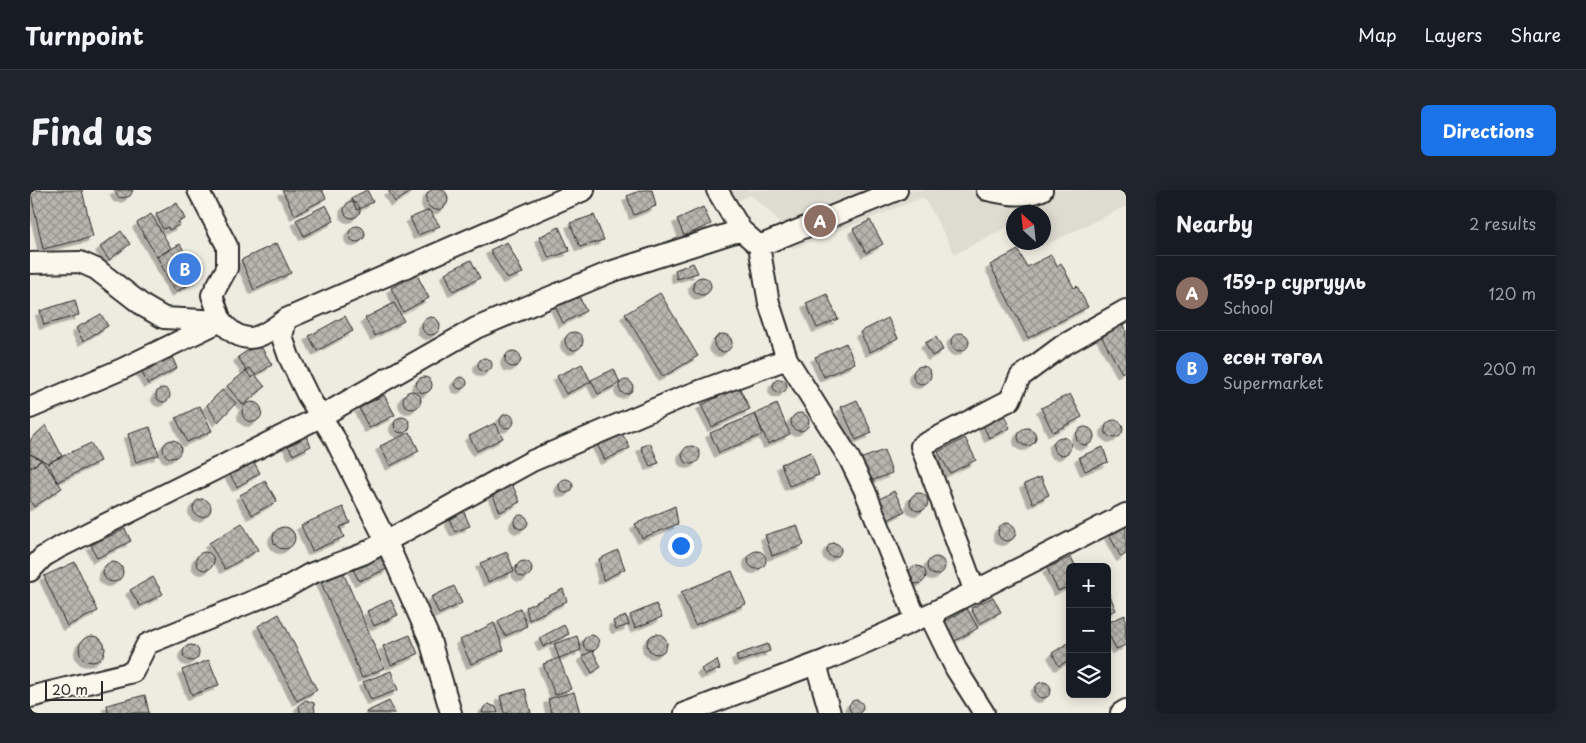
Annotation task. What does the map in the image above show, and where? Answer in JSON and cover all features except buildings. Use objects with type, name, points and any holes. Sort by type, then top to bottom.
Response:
[{"type":"street","points":[[198,190],[226,246],[227,268],[212,295],[221,321],[232,333],[246,338],[264,336],[286,319],[584,190]]},
{"type":"street","points":[[717,190],[741,230],[759,246],[770,303],[787,359],[849,458],[925,615],[934,624],[953,662],[984,713]]},
{"type":"street","points":[[759,246],[897,190]]},
{"type":"street","points":[[987,190],[1018,196],[1028,196],[1042,190]]},
{"type":"street","points":[[30,571],[43,557],[60,547],[321,416],[476,328],[610,272],[741,230]]},
{"type":"street","points":[[30,263],[80,262],[96,269],[145,307],[164,318],[221,321]]},
{"type":"street","points":[[975,592],[921,446],[1010,400],[1020,377],[1062,346],[1126,310]]},
{"type":"street","points":[[286,319],[282,337],[289,357],[308,396],[334,437],[385,541],[430,640],[451,713]]},
{"type":"street","points":[[30,408],[122,369],[221,321]]},
{"type":"street","points":[[31,694],[133,672],[146,644],[285,588],[310,574],[363,554],[532,461],[678,399],[787,359]]},
{"type":"street","points":[[685,713],[816,664],[925,615],[975,592],[1126,514]]},
{"type":"street","points":[[816,664],[830,713]]},
{"type":"street","points":[[1121,713],[1126,710]]},
{"type":"shaded area","points":[[731,190],[1126,190],[1126,206],[1051,242],[1051,205],[1006,205],[1006,228],[955,254],[924,197],[792,249],[776,217],[751,195],[736,201]]},
{"type":"place","name":"159-р сургууль","points":[[820,221]]},
{"type":"place","name":"есөн төгөл","points":[[185,269]]}]
